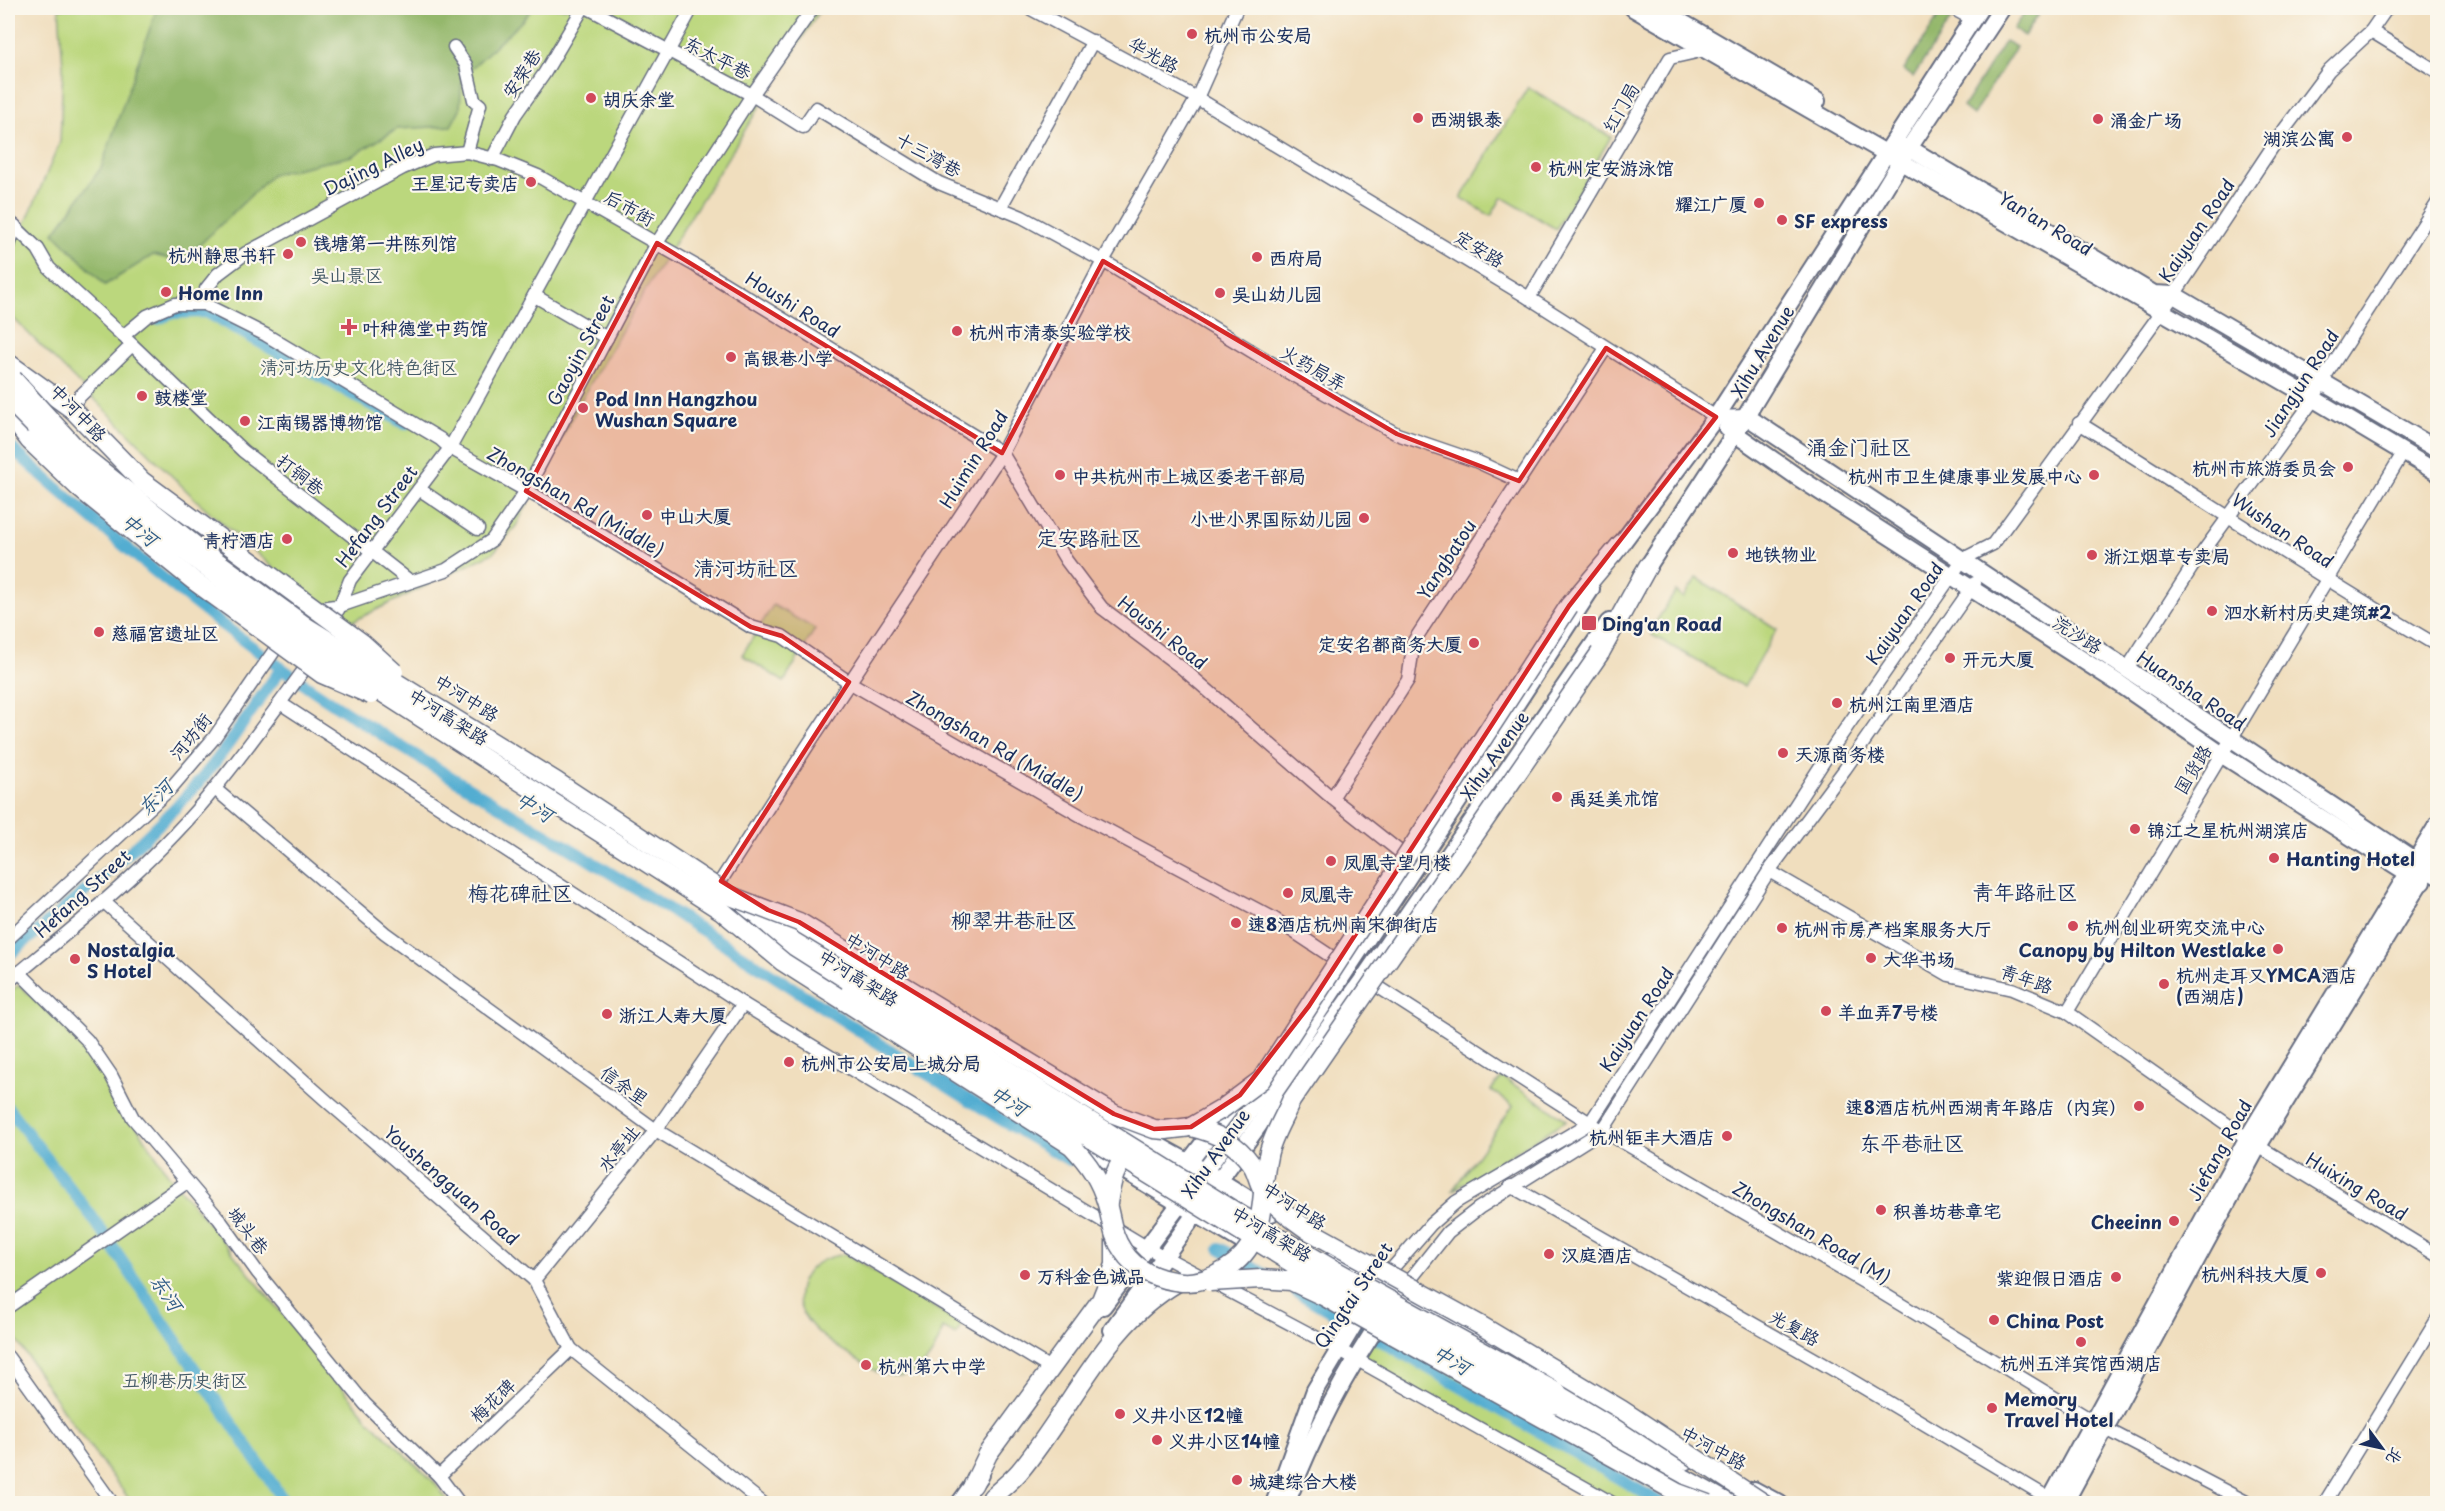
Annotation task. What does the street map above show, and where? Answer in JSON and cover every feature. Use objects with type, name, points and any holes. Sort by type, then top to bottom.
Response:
[{"type":"highway","points":[[8,364],[72,409],[142,482],[362,643],[425,710]]},
{"type":"highway","name":"中河高架路","points":[[8,374],[82,456],[197,547],[425,710]]},
{"type":"highway","name":"中河高架路","points":[[8,399],[74,466],[191,558],[303,641],[557,782],[724,896],[1321,1281],[1730,1503]]},
{"type":"highway","points":[[8,413],[30,441],[78,488],[175,566],[322,674],[425,710]]},
{"type":"highway","points":[[1191,1127],[1222,1109],[1261,1080],[1569,606],[1621,544]]},
{"type":"highway","points":[[990,1500],[1018,1473],[1130,1317],[1154,1295],[1184,1282],[1215,1276],[1230,1267],[1238,1262],[1254,1242],[1262,1217],[1262,1190],[1268,1153],[1292,1101],[1600,653],[1648,567]]},
{"type":"highway","points":[[724,896],[800,922],[1114,1114],[1154,1129],[1191,1127],[1215,1133],[1237,1147],[1253,1166],[1262,1190],[1285,1213],[1308,1230],[1480,1325],[1622,1410],[1764,1503]]},
{"type":"highway","points":[[724,896],[783,962],[1072,1146],[1095,1171],[1115,1237],[1123,1252],[1142,1270],[1165,1280],[1184,1282],[1261,1279],[1291,1281],[1323,1296],[1678,1493],[1707,1503]]},
{"type":"highway","name":"中河高架路","points":[[724,896],[1311,1256],[1600,1417],[1686,1460],[1764,1503]]},
{"type":"highway","points":[[1107,1205],[1112,1180],[1124,1158],[1142,1140],[1165,1130]]},
{"type":"highway","points":[[973,1485],[988,1454],[1101,1300],[1114,1265],[1115,1237]]},
{"type":"main road","name":"Yan'an Road","points":[[1633,8],[1705,50],[1888,149],[1905,154],[2154,294],[2174,296],[2438,450]]},
{"type":"main road","name":"Yan'an Road","points":[[1658,8],[1888,149]]},
{"type":"main road","name":"Xihu Avenue","points":[[990,1500],[1364,978],[1648,567],[1746,416],[1905,154],[2002,8]]},
{"type":"main road","name":"Xihu Avenue","points":[[959,1503],[1146,1247],[1276,1076],[1489,755],[1505,721],[1621,544],[1716,417],[1976,13]]},
{"type":"main road","name":"Yan'an Road","points":[[1905,154],[2161,313],[2314,399],[2438,474]]},
{"type":"main road","name":"中河中路","points":[[8,364],[85,448],[305,615],[724,896],[1122,1127],[1220,1180],[1400,1294],[1637,1428],[1779,1503]]},
{"type":"main road","points":[[8,407],[74,474],[279,643],[308,664],[1195,1215],[1378,1325],[1707,1503]]},
{"type":"main road","name":"Huansha Road","points":[[1746,416],[2127,669],[2226,747],[2422,873]]},
{"type":"main road","name":"浣沙路","points":[[1716,417],[1733,435],[2120,684],[2226,747]]},
{"type":"main road","name":"Jiefang Road","points":[[2422,873],[2438,824]]},
{"type":"main road","name":"Jiefang Road","points":[[2055,1502],[2100,1425],[2252,1143],[2422,873],[2438,853]]},
{"type":"main road","points":[[1189,1162],[1334,973],[1347,968]]},
{"type":"main road","name":"Qingtai Street","points":[[1274,1503],[1302,1421],[1341,1345],[1381,1283]]},
{"type":"main road","name":"Qingtai Street","points":[[1286,1503],[1318,1426],[1358,1355],[1400,1294]]},
{"type":"street","name":"安荣巷","points":[[492,159],[515,115],[544,74],[583,8]]},
{"type":"street","name":"东太平巷","points":[[588,8],[667,52],[752,95]]},
{"type":"street","name":"Hefang Street","points":[[8,982],[103,902],[173,834],[215,789],[308,664],[328,632],[350,580],[450,448],[692,8]]},
{"type":"street","name":"Gaoyin Street","points":[[305,615],[322,606],[340,606],[446,570],[492,540],[525,491],[657,243],[752,95],[813,8]]},
{"type":"street","name":"华光路","points":[[1029,8],[1197,98]]},
{"type":"street","name":"Huimin Road","points":[[703,909],[724,896],[849,682],[1002,453],[1104,261],[1197,98],[1237,8]]},
{"type":"street","points":[[1952,8],[1976,13]]},
{"type":"street","name":"Kaiyuan Road","points":[[1590,1123],[1835,744],[1963,559],[1993,544],[2079,423],[2174,296],[2281,134],[2329,70],[2371,31],[2387,8]]},
{"type":"street","points":[[2371,31],[2438,72]]},
{"type":"street","points":[[1000,208],[1093,41]]},
{"type":"street","points":[[454,46],[466,65],[474,100],[480,105],[467,152]]},
{"type":"street","name":"红门局","points":[[1529,298],[1670,58],[1705,50]]},
{"type":"street","name":"十三湾巷","points":[[752,95],[803,127],[816,108],[939,183],[1000,208],[1104,261]]},
{"type":"street","name":"定安路","points":[[1197,98],[1529,298],[1716,417]]},
{"type":"street","name":"Dajing Alley","points":[[204,304],[206,289],[218,274],[285,230],[403,168],[434,155],[467,152],[492,159],[538,176],[585,202]]},
{"type":"street","name":"后市街","points":[[585,202],[657,243]]},
{"type":"street","name":"Jiangjun Road","points":[[2127,669],[2192,567],[2314,399],[2322,381],[2438,202]]},
{"type":"street","points":[[8,249],[11,223]]},
{"type":"street","points":[[11,223],[38,249],[49,268],[128,340]]},
{"type":"street","name":"Houshi Road","points":[[657,243],[1002,453],[1066,560],[1102,608],[1182,668],[1332,798],[1404,855]]},
{"type":"street","name":"火药局弄","points":[[1104,261],[1268,361],[1397,434],[1476,461],[1519,481]]},
{"type":"street","points":[[535,296],[607,338]]},
{"type":"street","name":"Zhongshan Rd (Middle)","points":[[72,409],[77,399],[147,316],[175,304],[204,304],[266,335],[440,439],[450,448],[560,509],[751,627],[782,636],[849,682],[1091,821],[1273,918],[1332,957]]},
{"type":"street","name":"打铜巷","points":[[128,340],[243,451],[411,582]]},
{"type":"street","name":"Yangbatou","points":[[1332,798],[1408,680],[1414,641],[1606,348]]},
{"type":"street","points":[[1716,417],[1746,416]]},
{"type":"street","name":"Wushan Road","points":[[2079,423],[2231,516],[2327,581],[2438,646]]},
{"type":"street","name":"国货路","points":[[2067,1012],[2403,453]]},
{"type":"street","points":[[419,489],[478,529]]},
{"type":"street","name":"Kaiyuan Road","points":[[1603,1131],[1769,872],[1845,769],[1982,572]]},
{"type":"street","name":"河坊街","points":[[8,939],[171,788],[214,738],[279,643],[305,615]]},
{"type":"street","points":[[281,701],[743,1004],[1164,1258],[1341,1345],[1614,1503]]},
{"type":"street","name":"信余里","points":[[215,789],[385,933],[656,1130],[1045,1365]]},
{"type":"street","name":"青年路","points":[[1769,872],[1949,975],[2012,989],[2067,1012],[2252,1143]]},
{"type":"street","name":"Youshengguan Road","points":[[103,902],[329,1103],[534,1280],[571,1349],[761,1503]]},
{"type":"street","name":"城头巷","points":[[19,972],[87,1040],[111,1076],[133,1118],[365,1404],[439,1476],[460,1503]]},
{"type":"street","name":"Zhongshan Road (M)","points":[[1364,978],[1603,1131],[1867,1284],[2100,1425],[2250,1503]]},
{"type":"street","name":"水亭址","points":[[534,1280],[656,1130],[743,1004]]},
{"type":"street","name":"Qingtai Street","points":[[1381,1283],[1431,1224],[1456,1202],[1590,1123]]},
{"type":"street","name":"Qingtai Street","points":[[1400,1294],[1448,1232],[1511,1186],[1603,1131]]},
{"type":"street","name":"Huixing Road","points":[[2252,1143],[2438,1256]]},
{"type":"street","points":[[8,1307],[187,1182]]},
{"type":"street","name":"光复路","points":[[1511,1186],[1834,1370],[2055,1502]]},
{"type":"street","points":[[2324,1503],[2438,1318]]},
{"type":"street","name":"梅花碑","points":[[439,1476],[571,1349]]},
{"type":"street","points":[[8,1357],[113,1503]]},
{"type":"highlighted area","points":[[657,243],[1002,453],[1103,261],[1397,434],[1519,481],[1606,348],[1716,417],[1569,606],[1309,1006],[1240,1095],[1191,1127],[1154,1129],[1114,1114],[799,922],[768,910],[721,881],[849,682],[782,636],[751,627],[526,491]]},
{"type":"green space","name":"吴山景区","points":[[59,8],[821,8],[652,279],[586,391],[516,526],[493,553],[341,627],[196,500],[8,313],[8,251],[27,220],[60,142],[63,67]]},
{"type":"green space","points":[[157,8],[533,8],[462,77],[460,109],[451,126],[397,129],[352,156],[273,174],[182,262],[153,255],[105,285],[54,233],[101,168]]},
{"type":"green space","points":[[1944,8],[1955,13],[1913,77],[1904,70]]},
{"type":"green space","points":[[2027,8],[2042,8],[2024,36],[2013,29]]},
{"type":"green space","points":[[2005,41],[2016,47],[1973,115],[1963,107]]},
{"type":"green space","name":"杭州定安游泳馆","points":[[1528,87],[1611,137],[1556,229],[1502,197],[1491,216],[1461,198]]},
{"type":"green space","points":[[1697,578],[1777,629],[1744,687],[1652,635],[1652,628],[1676,591],[1683,598]]},
{"type":"green space","points":[[773,605],[815,629],[784,682],[742,655]]},
{"type":"green space","name":"五柳巷历史街区","points":[[19,985],[81,1042],[168,1174],[368,1419],[433,1481],[450,1503],[132,1503],[62,1409],[8,1327],[8,993]]},
{"type":"green space","points":[[1502,1077],[1567,1120],[1452,1191],[1513,1106],[1491,1090]]},
{"type":"green space","points":[[846,1254],[962,1324],[956,1335],[943,1328],[928,1360],[912,1373],[902,1376],[877,1372],[835,1345],[809,1322],[801,1309],[799,1295],[803,1279],[811,1268],[827,1258]]},
{"type":"green space","points":[[1379,1327],[1668,1503],[1613,1503],[1356,1359]]},
{"type":"waterway","points":[[158,319],[173,313],[206,312],[405,424]]},
{"type":"waterway","name":"中河","points":[[8,445],[162,577],[283,670],[402,748],[638,890],[960,1094],[1069,1160]]},
{"type":"waterway","name":"东河","points":[[8,956],[106,873],[176,807],[220,756],[282,668]]},
{"type":"waterway","name":"东河","points":[[8,1108],[93,1218],[286,1504]]},
{"type":"waterway","name":"中河","points":[[1220,1248],[1271,1278]]},
{"type":"waterway","name":"中河","points":[[1297,1292],[1663,1504]]},
{"type":"place","name":"杭州市公安局","points":[[1192,34]]},
{"type":"place","name":"胡庆余堂","points":[[591,98]]},
{"type":"place","name":"西湖银泰","points":[[1418,118]]},
{"type":"place","name":"涌金广场","points":[[2098,119]]},
{"type":"place","name":"湖滨公寓","points":[[2347,137]]},
{"type":"place","name":"杭州定安游泳馆","points":[[1536,167]]},
{"type":"place","name":"王星记专卖店","points":[[531,182]]},
{"type":"place","name":"耀江广厦","points":[[1759,203]]},
{"type":"place","name":"SF express","points":[[1782,220]]},
{"type":"place","name":"钱塘第一井陈列馆","points":[[301,242]]},
{"type":"place","name":"杭州静思书轩","points":[[288,254]]},
{"type":"place","name":"西府局","points":[[1257,257]]},
{"type":"place","name":"Home Inn","points":[[166,292]]},
{"type":"place","name":"吴山幼儿园","points":[[1220,293]]},
{"type":"place","name":"叶种德堂中药馆","points":[[349,327]]},
{"type":"place","name":"杭州市清泰实验学校","points":[[957,331]]},
{"type":"place","name":"高银巷小学","points":[[731,357]]},
{"type":"place","name":"鼓楼堂","points":[[142,396]]},
{"type":"place","name":"Pod Inn Hangzhou Wushan Square","points":[[583,408]]},
{"type":"place","name":"江南锡器博物馆","points":[[245,421]]},
{"type":"place","name":"杭州市旅游委员会","points":[[2348,467]]},
{"type":"place","name":"中共杭州市上城区委老干部局","points":[[1060,475]]},
{"type":"place","name":"杭州市卫生健康事业发展中心","points":[[2094,475]]},
{"type":"place","name":"中山大厦","points":[[647,515]]},
{"type":"place","name":"小世小界国际幼儿园","points":[[1364,518]]},
{"type":"place","name":"青柠酒店","points":[[287,539]]},
{"type":"place","name":"地铁物业","points":[[1733,553]]},
{"type":"place","name":"浙江烟草专卖局","points":[[2092,555]]},
{"type":"place","name":"泗水新村历史建筑#2","points":[[2212,611]]},
{"type":"place","name":"Ding'an Road","points":[[1589,623]]},
{"type":"place","name":"慈福宫遗址区","points":[[99,632]]},
{"type":"place","name":"定安名都商务大厦","points":[[1474,643]]},
{"type":"place","name":"开元大厦","points":[[1950,658]]},
{"type":"place","name":"杭州江南里酒店","points":[[1837,703]]},
{"type":"place","name":"天源商务楼","points":[[1783,753]]},
{"type":"place","name":"禹廷美术馆","points":[[1557,797]]},
{"type":"place","name":"锦江之星杭州湖滨店","points":[[2135,829]]},
{"type":"place","name":"Hanting Hotel","points":[[2274,858]]},
{"type":"place","name":"凤凰寺望月楼","points":[[1331,861]]},
{"type":"place","name":"凤凰寺","points":[[1288,893]]},
{"type":"place","name":"速8酒店杭州南宋御街店","points":[[1236,923]]},
{"type":"place","name":"杭州创业研究交流中心","points":[[2073,926]]},
{"type":"place","name":"杭州市房产档案服务大厅","points":[[1782,928]]},
{"type":"place","name":"Canopy by Hilton Westlake","points":[[2278,949]]},
{"type":"place","name":"大华书场","points":[[1871,958]]},
{"type":"place","name":"Nostalgia S Hotel","points":[[75,959]]},
{"type":"place","name":"杭州走耳又YMCA酒店 (西湖店)","points":[[2164,984]]},
{"type":"place","name":"羊血弄7号楼","points":[[1826,1011]]},
{"type":"place","name":"浙江人寿大厦","points":[[607,1014]]},
{"type":"place","name":"杭州市公安局上城分局","points":[[789,1062]]},
{"type":"place","name":"速8酒店杭州西湖青年路店（内宾）","points":[[2139,1106]]},
{"type":"place","name":"杭州钜丰大酒店","points":[[1727,1136]]},
{"type":"place","name":"积善坊巷章宅","points":[[1881,1210]]},
{"type":"place","name":"Cheeinn","points":[[2174,1221]]},
{"type":"place","name":"汉庭酒店","points":[[1549,1254]]},
{"type":"place","name":"杭州科技大厦","points":[[2321,1273]]},
{"type":"place","name":"万科金色诚品","points":[[1025,1275]]},
{"type":"place","name":"紫迎假日酒店","points":[[2116,1277]]},
{"type":"place","name":"China Post","points":[[1994,1320]]},
{"type":"place","name":"杭州五洋宾馆西湖店","points":[[2081,1342]]},
{"type":"place","name":"杭州第六中学","points":[[866,1365]]},
{"type":"place","name":"Memory Travel Hotel","points":[[1992,1408]]},
{"type":"place","name":"义井小区12幢","points":[[1120,1414]]},
{"type":"place","name":"义井小区14幢","points":[[1157,1440]]},
{"type":"place","name":"城建综合大楼","points":[[1237,1480]]},
{"type":"district","name":"涌金门社区","points":[[1859,446]]},
{"type":"district","name":"定安路社区","points":[[1089,537]]},
{"type":"district","name":"清河坊社区","points":[[746,567]]},
{"type":"district","name":"青年路社区","points":[[2025,891]]},
{"type":"district","name":"梅花碑社区","points":[[520,892]]},
{"type":"district","name":"柳翠井巷社区","points":[[1014,919]]},
{"type":"district","name":"东平巷社区","points":[[1912,1142]]},
{"type":"park label","name":"清河坊历史文化特色街区","points":[[359,366]]}]
